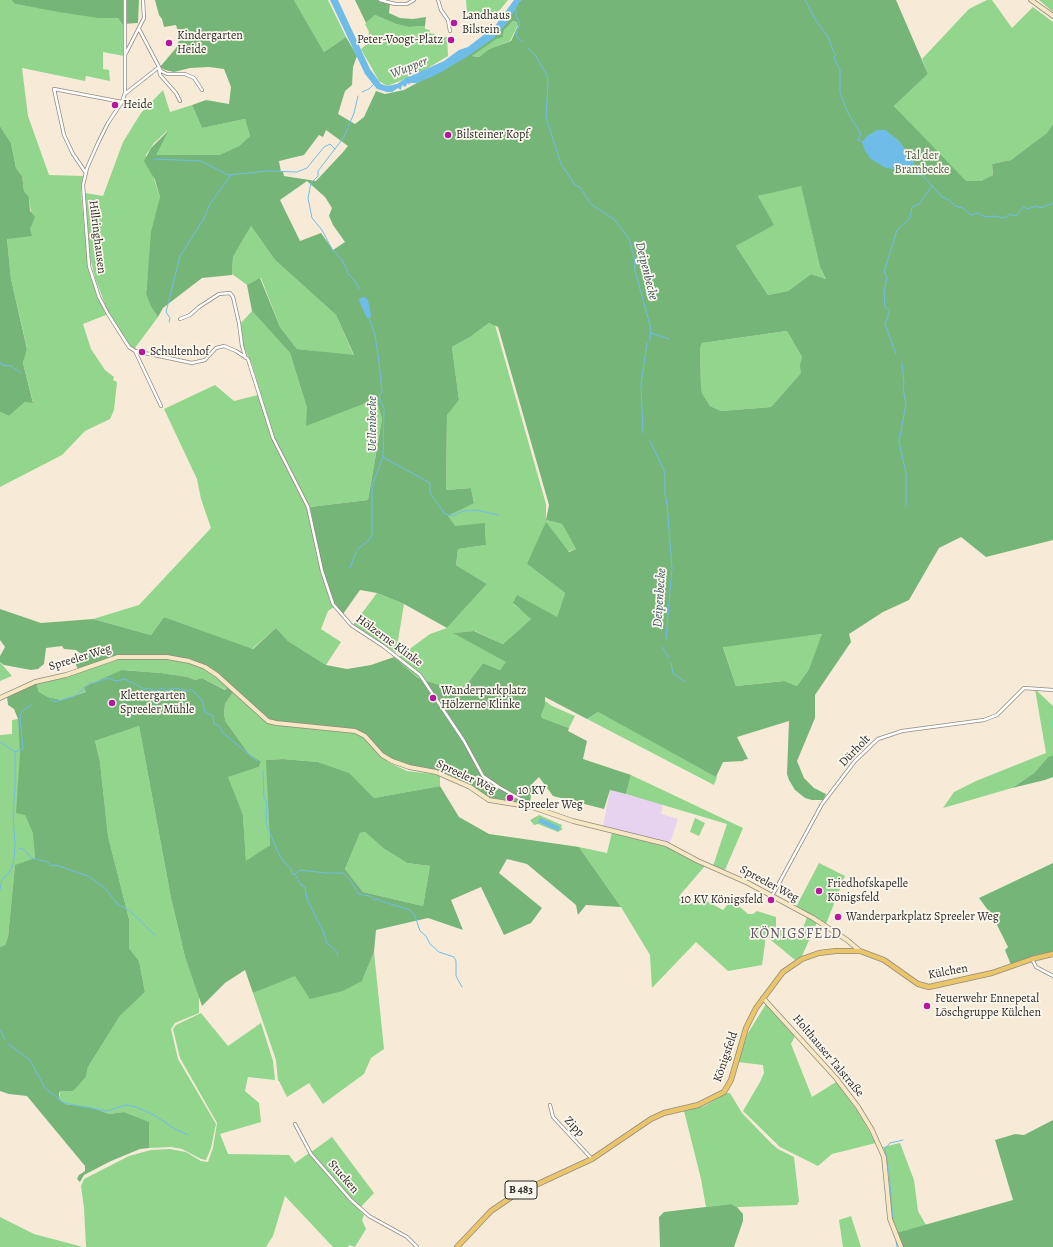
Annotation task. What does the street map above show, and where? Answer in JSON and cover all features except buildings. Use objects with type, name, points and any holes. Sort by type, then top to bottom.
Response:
[{"type":"main road","name":"Königsfeld","points":[[592,1159],[639,1125],[659,1115],[698,1105],[724,1092],[731,1080],[748,1023],[763,998],[783,972],[802,959],[836,950],[860,951]]},
{"type":"main road","name":"Külchen","points":[[860,951],[874,955],[898,968],[923,986],[936,986],[992,973],[1032,959],[1053,954]]},
{"type":"main road","name":"B 483","points":[[459,1246],[481,1220],[506,1200],[526,1188],[592,1159]]},
{"type":"street","points":[[125,0],[125,93]]},
{"type":"street","points":[[124,56],[144,18],[143,0]]},
{"type":"street","points":[[380,0],[395,4],[407,4],[414,0]]},
{"type":"street","points":[[438,0],[441,10],[448,20],[450,31]]},
{"type":"street","points":[[1032,0],[1053,16]]},
{"type":"street","points":[[139,29],[161,71],[167,74],[185,74],[194,78],[202,90]]},
{"type":"street","points":[[125,93],[159,67]]},
{"type":"street","points":[[159,67],[160,75],[176,93],[180,101]]},
{"type":"street","points":[[86,173],[80,166],[64,135],[54,89],[122,102]]},
{"type":"street","name":"Hillringhausen","points":[[125,93],[122,102],[104,131],[86,173],[83,193],[91,272],[108,314],[129,347],[135,351]]},
{"type":"street","points":[[180,319],[190,315],[199,307],[219,294],[230,293],[233,297],[239,323],[242,346],[246,356]]},
{"type":"street","points":[[135,351],[192,363],[204,361],[216,348],[224,346],[246,356]]},
{"type":"street","points":[[135,351],[161,406]]},
{"type":"street","name":"Hölzerne Klinke","points":[[246,356],[251,364],[273,438],[308,507],[322,571],[333,604],[351,625],[383,646],[417,672],[464,741],[483,776],[498,787],[527,803],[528,807]]},
{"type":"street","name":"Spreeler Weg","points":[[0,698],[35,682],[66,675],[111,658],[131,656],[178,659],[201,665],[218,675],[268,721],[280,724],[355,731],[365,736],[382,755],[394,762],[440,774],[470,787],[489,800],[528,807],[573,821],[666,844],[698,861],[737,878],[826,925],[860,951]]},
{"type":"street","name":"Dürholt","points":[[771,896],[829,795],[855,762],[878,739],[902,731],[984,720],[998,715],[1024,688],[1053,690]]},
{"type":"street","points":[[1032,959],[1036,967],[1053,976]]},
{"type":"street","name":"Holthauser Talstraße","points":[[763,998],[836,1078],[858,1106],[872,1130],[884,1157],[890,1219],[900,1247]]},
{"type":"street","name":"Zipp","points":[[550,1105],[553,1117],[592,1159]]},
{"type":"street","name":"Stucken","points":[[295,1124],[311,1154],[351,1200],[369,1216],[407,1237],[417,1247]]},
{"type":"shaded area","points":[[610,790],[663,804],[661,814],[678,819],[670,843],[603,826]]},
{"type":"green space","points":[[0,0],[11,0],[15,4],[32,7],[118,18],[122,24],[124,24],[124,56],[103,52],[103,69],[109,70],[110,81],[86,76],[85,81],[22,68],[28,116],[49,175],[83,176],[81,192],[88,267],[98,298],[106,315],[83,324],[91,349],[105,370],[114,377],[113,380],[117,382],[114,410],[110,419],[85,431],[62,455],[0,487],[0,412],[9,416],[25,402],[33,402],[23,363],[27,348],[11,279],[7,239],[30,229],[32,220],[29,197],[24,191],[22,176],[16,168],[11,143],[0,126]]},
{"type":"green space","points":[[11,0],[139,0],[138,23],[122,24],[118,18],[98,18],[59,12],[15,4]]},
{"type":"green space","points":[[155,0],[294,0],[324,52],[346,37],[357,56],[353,67],[352,85],[345,91],[338,114],[355,124],[364,117],[376,91],[385,94],[404,90],[472,53],[521,0],[896,0],[928,74],[894,106],[966,181],[981,181],[993,175],[992,164],[1011,160],[1046,134],[1053,124],[1053,540],[986,557],[961,537],[939,548],[909,600],[883,612],[849,634],[851,642],[815,695],[815,718],[797,761],[804,778],[814,788],[826,794],[823,800],[812,800],[805,798],[795,790],[789,780],[787,774],[789,721],[737,737],[748,759],[743,760],[744,761],[723,762],[716,777],[598,712],[587,719],[545,697],[545,705],[541,715],[542,718],[569,728],[568,731],[587,741],[583,759],[631,775],[626,794],[610,790],[604,809],[553,796],[539,777],[532,784],[530,805],[489,798],[436,770],[400,763],[386,756],[363,733],[268,720],[234,691],[225,704],[224,715],[226,722],[249,754],[261,762],[259,767],[228,777],[243,815],[246,861],[270,845],[266,760],[283,759],[318,762],[349,773],[374,798],[440,786],[459,817],[489,834],[579,847],[621,907],[586,905],[578,915],[576,905],[527,864],[507,859],[499,873],[542,908],[531,923],[504,935],[481,887],[451,900],[463,930],[428,918],[376,930],[374,952],[362,981],[343,991],[310,999],[295,976],[253,993],[245,970],[225,983],[202,1006],[185,957],[171,898],[139,726],[95,741],[100,762],[108,836],[129,919],[129,948],[139,961],[145,992],[120,1016],[88,1067],[86,1077],[73,1091],[60,1091],[59,1094],[60,1100],[65,1104],[90,1107],[109,1114],[124,1112],[149,1122],[149,1148],[140,1149],[111,1161],[84,1175],[80,1182],[77,1179],[79,1175],[85,1171],[85,1166],[27,1096],[9,1094],[0,1091],[0,947],[5,945],[8,937],[15,865],[35,858],[33,833],[25,815],[16,813],[20,754],[18,719],[14,709],[8,705],[7,697],[36,683],[39,692],[48,697],[61,700],[86,692],[83,687],[122,670],[161,673],[188,677],[195,680],[202,678],[225,690],[230,686],[210,670],[179,659],[124,656],[78,669],[75,663],[81,654],[76,650],[64,649],[62,646],[46,648],[44,664],[38,669],[31,670],[4,665],[0,662],[0,656],[5,647],[0,640],[0,609],[41,623],[93,619],[151,635],[164,617],[253,649],[276,628],[288,641],[326,665],[347,669],[371,665],[394,657],[418,678],[461,692],[483,663],[500,670],[506,662],[453,633],[474,631],[503,644],[531,619],[513,603],[517,595],[557,617],[565,593],[527,564],[546,522],[569,552],[576,549],[562,524],[546,520],[549,505],[498,327],[489,323],[470,337],[452,347],[459,400],[447,415],[446,490],[471,488],[474,503],[448,516],[455,526],[485,523],[486,545],[458,549],[456,565],[487,584],[447,628],[404,604],[377,593],[360,590],[343,614],[339,610],[333,602],[323,572],[310,507],[368,500],[382,419],[376,399],[306,426],[307,408],[290,353],[252,311],[247,285],[260,278],[280,327],[297,349],[354,355],[336,315],[275,260],[251,226],[233,257],[232,275],[202,278],[163,308],[158,317],[151,306],[146,294],[151,232],[160,197],[155,180],[144,161],[151,148],[169,130],[156,155],[219,155],[239,146],[250,136],[245,119],[202,128],[192,105],[206,100],[229,104],[231,87],[224,69],[209,67],[190,68],[174,72],[160,67],[176,48],[180,38],[176,25],[164,27],[162,19],[159,15]],"holes":[[[513,21],[517,22],[518,26],[511,41],[489,49],[479,57],[472,56],[496,39],[503,37],[504,30]],[[326,130],[348,146],[316,181],[284,176],[283,172],[281,172],[279,161],[304,155],[319,135],[323,137]],[[885,130],[899,141],[914,162]],[[307,181],[325,197],[332,208],[329,216],[333,225],[345,242],[333,250],[321,233],[300,241],[280,200]],[[801,186],[820,267],[826,279],[811,274],[788,291],[768,295],[736,246],[774,225],[758,196]],[[787,331],[802,357],[800,365],[801,373],[771,407],[721,411],[710,406],[702,393],[700,348],[702,343]],[[822,634],[809,669],[797,686],[784,681],[736,686],[723,647]],[[365,832],[383,848],[407,863],[430,866],[423,906],[363,892],[345,869],[360,833]]]},
{"type":"green space","points":[[294,0],[328,0],[346,37],[324,52]]},
{"type":"green space","points":[[355,0],[378,0],[390,4],[389,13],[400,18],[413,19],[426,17],[425,26],[409,27],[396,24],[375,15],[366,23]]},
{"type":"green space","points":[[466,0],[508,0],[499,11],[486,17],[475,14],[467,14]]},
{"type":"green space","name":"Tal der Brambecke","points":[[776,0],[817,0],[818,2],[814,5],[845,42],[864,102],[871,101],[880,108],[889,123],[906,131],[911,124],[894,106],[928,74],[922,59],[969,9],[987,0],[992,0],[1012,28],[1033,7],[1053,22],[1053,124],[1046,134],[1053,134],[1053,222],[985,219],[950,212],[926,236],[903,273],[896,294],[901,351],[910,414],[908,499],[903,506],[894,491],[888,445],[895,370],[878,324],[879,262],[889,236],[905,217],[909,196],[882,183],[856,153],[840,130],[834,117],[840,108],[828,61],[811,43],[802,24],[785,16],[778,7]],"holes":[[[1028,148],[1028,152],[1010,165],[997,168],[994,179],[987,184],[970,183],[969,181],[981,181],[993,175],[992,164],[1011,160]]]},
{"type":"green space","points":[[1039,0],[1053,0],[1053,12]]},
{"type":"green space","points":[[375,15],[396,24],[409,27],[425,26],[425,29],[430,30],[429,33],[435,34],[436,38],[447,37],[448,56],[418,74],[387,86],[379,81],[361,49],[367,44],[369,32],[365,24]]},
{"type":"green space","points":[[513,21],[517,22],[518,25],[510,41],[489,49],[479,57],[472,56],[496,38],[503,37],[504,30]]},
{"type":"green space","points":[[163,90],[170,112],[192,105],[202,128],[245,119],[250,136],[239,146],[219,155],[155,155],[168,130],[154,143],[146,155],[160,197],[146,294],[158,317],[135,348],[137,351],[130,346],[108,312],[95,278],[89,253],[85,193],[103,196],[123,142],[141,113]]},
{"type":"green space","points":[[0,126],[11,143],[16,168],[22,176],[24,191],[29,197],[30,211],[35,217],[30,229],[32,236],[7,239],[11,279],[27,349],[23,363],[33,403],[25,402],[9,416],[0,412]]},
{"type":"green space","points":[[801,185],[820,267],[826,279],[811,274],[788,291],[768,295],[736,246],[773,225],[758,196]]},
{"type":"green space","points":[[251,226],[275,260],[336,315],[354,356],[297,349],[280,327],[261,278],[247,285],[232,274],[233,257]]},
{"type":"green space","points":[[252,311],[290,353],[307,408],[376,399],[382,419],[368,500],[310,507],[274,438],[252,364],[243,346],[241,323]]},
{"type":"green space","points":[[489,323],[495,325],[546,504],[546,520],[562,524],[576,549],[527,564],[565,593],[557,617],[513,604],[532,618],[503,644],[475,631],[454,633],[507,662],[500,670],[483,663],[461,692],[418,678],[394,657],[400,656],[430,634],[447,628],[487,584],[456,565],[458,549],[486,545],[485,524],[454,527],[448,516],[474,502],[471,488],[446,490],[447,414],[459,400],[452,347],[470,337]]},
{"type":"green space","points":[[787,331],[802,357],[801,373],[771,407],[721,411],[710,406],[702,393],[701,386],[700,348],[702,343]]},
{"type":"green space","points":[[215,385],[234,401],[258,395],[272,439],[307,506],[317,557],[330,601],[334,607],[328,611],[321,629],[341,642],[326,665],[288,641],[276,628],[252,649],[164,617],[151,635],[93,619],[139,605],[211,528],[201,499],[197,479],[164,409]]},
{"type":"green space","points":[[377,593],[404,604],[396,653],[353,625]]},
{"type":"green space","points":[[823,634],[809,669],[797,686],[783,681],[736,686],[723,646]]},
{"type":"green space","points":[[167,658],[188,662],[204,668],[229,687],[226,690],[202,678],[195,680],[188,677],[161,673],[123,670],[83,687],[86,692],[61,700],[48,697],[39,692],[36,683],[119,659]]},
{"type":"green space","points":[[0,662],[12,676],[0,681]]},
{"type":"green space","points":[[1035,689],[1053,706],[1053,755],[1048,757],[1034,773],[1012,788],[943,808],[954,792],[976,781],[1046,753]]},
{"type":"green space","points":[[234,691],[365,734],[374,743],[372,747],[388,762],[407,771],[440,776],[440,786],[374,798],[348,773],[318,762],[283,759],[267,760],[270,845],[246,862],[243,815],[227,777],[259,767],[261,763],[249,754],[226,722],[224,715],[225,704]]},
{"type":"green space","points":[[544,700],[552,706],[575,716],[569,728],[542,718],[541,715]]},
{"type":"green space","points":[[598,712],[717,777],[714,785],[587,719]]},
{"type":"green space","points":[[18,719],[25,815],[34,833],[35,858],[15,866],[8,937],[5,945],[0,947],[0,735],[12,734],[12,720]]},
{"type":"green space","points":[[139,726],[171,898],[185,957],[199,996],[199,1013],[175,1023],[171,1029],[178,1059],[216,1124],[211,1148],[206,1160],[182,1149],[171,1147],[149,1148],[148,1122],[124,1112],[109,1114],[90,1107],[65,1104],[60,1100],[60,1091],[76,1087],[86,1077],[88,1067],[120,1016],[145,992],[139,961],[129,948],[129,919],[108,836],[100,762],[95,741]]},
{"type":"green space","points":[[1053,755],[1053,777],[1012,788],[1034,773],[1048,757]]},
{"type":"green space","points":[[631,775],[743,828],[725,870],[713,866],[727,824],[626,794]]},
{"type":"green space","points":[[539,815],[562,825],[561,828],[563,829],[558,832],[538,824],[534,825],[530,820]]},
{"type":"green space","points":[[695,818],[705,823],[699,836],[690,832]]},
{"type":"green space","points":[[365,832],[383,848],[407,863],[430,866],[423,906],[363,892],[345,869],[360,833]]},
{"type":"green space","points":[[612,832],[668,847],[705,866],[680,895],[694,904],[701,898],[723,910],[729,903],[737,908],[740,907],[748,914],[753,914],[757,911],[776,917],[776,927],[802,931],[807,917],[796,907],[819,863],[845,876],[826,924],[818,920],[802,956],[795,960],[766,936],[762,965],[728,971],[696,942],[652,988],[650,955],[621,907],[579,847],[607,853]]},
{"type":"green space","points":[[1053,863],[1053,952],[1011,965],[1005,950],[1008,947],[993,917],[979,898]]},
{"type":"green space","points":[[374,952],[384,1049],[371,1058],[364,1074],[323,1104],[309,1083],[287,1097],[278,1081],[276,1060],[253,993],[295,975],[362,981]]},
{"type":"green space","points":[[766,1004],[795,1036],[791,1044],[812,1097],[836,1082],[858,1112],[876,1143],[832,1154],[818,1166],[780,1147],[743,1111],[764,1073],[763,1065],[738,1062],[748,1033]]},
{"type":"green space","points":[[201,1013],[228,1046],[261,1023],[273,1061],[275,1080],[248,1077],[245,1091],[259,1103],[261,1122],[220,1134],[228,1154],[289,1155],[295,1163],[309,1153],[364,1215],[362,1220],[366,1229],[355,1247],[349,1245],[348,1247],[333,1247],[285,1196],[273,1236],[266,1247],[86,1247],[81,1186],[84,1179],[129,1156],[151,1150],[170,1149],[186,1152],[201,1161],[208,1162],[213,1148],[217,1123],[180,1058],[173,1029],[176,1025]]},
{"type":"green space","points":[[727,1093],[730,1093],[742,1113],[771,1143],[778,1149],[794,1157],[799,1201],[797,1205],[737,1207],[731,1204],[706,1207],[701,1179],[684,1111],[704,1106]]},
{"type":"green space","points":[[1053,1120],[1053,1247],[903,1247],[896,1233],[1013,1200],[995,1140],[1015,1134],[1024,1135]]},
{"type":"green space","points":[[332,1137],[374,1193],[360,1208],[311,1152]]},
{"type":"green space","points":[[900,1143],[914,1180],[918,1211],[926,1225],[896,1233],[892,1220],[888,1164],[883,1147]]},
{"type":"green space","points":[[731,1204],[737,1207],[743,1214],[743,1221],[734,1247],[660,1247],[659,1217],[664,1212]]},
{"type":"green space","points":[[851,1216],[861,1247],[843,1247],[839,1220]]},
{"type":"green space","points":[[0,1217],[34,1234],[83,1247],[0,1247]]},
{"type":"water","points":[[330,0],[338,0],[370,69],[381,84],[387,86],[397,84],[406,78],[444,61],[459,50],[468,47],[495,26],[514,0],[521,0],[507,23],[494,38],[468,56],[438,74],[417,83],[410,83],[409,85],[408,83],[405,87],[402,85],[401,90],[398,88],[392,92],[387,92],[377,89],[365,74]]},
{"type":"water","points":[[877,130],[885,130],[899,141],[914,162],[912,169],[902,172],[884,167],[871,159],[865,151],[862,142],[867,136]]},
{"type":"water","points":[[365,297],[368,300],[371,315],[369,319],[367,318],[359,301],[360,298]]},
{"type":"water","points":[[540,818],[560,827],[558,831],[538,822]]},
{"type":"waterway","points":[[805,0],[817,22],[828,37],[836,55],[834,58],[840,70],[840,93],[848,113],[861,134],[858,140],[862,142]]},
{"type":"waterway","name":"Deipenbecke","points":[[516,10],[516,16],[520,23],[516,36],[523,42]]},
{"type":"waterway","name":"Deipenbecke","points":[[528,48],[536,56],[547,76],[548,85],[546,117],[561,164],[575,185],[580,187],[591,204],[615,220],[629,239],[634,256],[635,271],[651,329],[650,341]]},
{"type":"waterway","name":"Uellenbecke","points":[[362,92],[369,89],[374,84]]},
{"type":"waterway","name":"Uellenbecke","points":[[358,96],[354,113],[344,137],[318,171],[318,176],[311,183],[308,198],[312,218],[322,230],[332,249],[342,260],[349,275],[355,281],[359,289]]},
{"type":"waterway","points":[[154,159],[201,161],[228,175],[267,171],[297,172],[307,168],[324,147],[330,144],[335,149]]},
{"type":"waterway","points":[[911,168],[914,173],[923,176],[942,197],[949,200],[955,206],[963,208],[971,215],[977,213],[986,217],[994,216],[1004,218],[1010,214],[1016,216],[1024,206],[1027,209],[1036,206],[1040,208],[1053,203]]},
{"type":"waterway","points":[[169,322],[170,318],[166,312],[180,256],[203,220],[210,204],[231,175]]},
{"type":"waterway","points":[[896,354],[885,324],[890,311],[885,307],[884,292],[887,277],[884,272],[897,230],[910,218],[912,207],[919,204],[932,186]]},
{"type":"waterway","name":"Uellenbecke","points":[[369,318],[375,335],[382,392],[379,397],[384,409],[383,457],[430,483],[430,493],[445,514],[452,516],[463,511],[476,510],[498,515]]},
{"type":"waterway","points":[[651,333],[669,339]]},
{"type":"waterway","name":"Deipenbecke","points":[[643,433],[641,384],[647,343]]},
{"type":"waterway","points":[[0,362],[2,365],[11,366],[21,373]]},
{"type":"waterway","points":[[902,363],[903,388],[906,404],[899,442],[906,473],[906,506]]},
{"type":"waterway","name":"Deipenbecke","points":[[650,441],[664,470],[665,477],[665,494],[672,568],[666,639]]},
{"type":"waterway","points":[[357,550],[369,540],[372,534],[372,486],[383,457]]},
{"type":"waterway","points":[[350,568],[356,552]]},
{"type":"waterway","points":[[662,647],[669,658]]},
{"type":"waterway","points":[[671,663],[673,673],[685,682]]},
{"type":"waterway","points":[[89,683],[94,683],[108,678],[116,681],[125,679],[144,689],[150,688],[153,691],[157,691],[162,688],[166,691],[174,688],[188,691],[191,689],[202,700],[205,712],[213,716],[214,724],[219,726],[223,733],[257,761]]},
{"type":"waterway","points":[[50,699],[55,702],[75,696],[87,686]]},
{"type":"waterway","points":[[0,742],[15,752],[23,749],[20,718],[22,711],[31,705]]},
{"type":"waterway","points":[[0,890],[2,879],[8,874],[13,865],[14,859],[15,845],[13,815],[15,752]]},
{"type":"waterway","points":[[263,771],[264,798],[267,802],[266,823],[276,848],[283,861],[291,868],[292,874],[295,874],[300,870],[343,873],[351,881],[358,894],[370,896],[374,900],[378,899],[410,910],[415,916],[420,931],[426,936],[430,944],[439,952],[454,957],[456,961],[456,976],[462,987]]},
{"type":"waterway","points":[[19,848],[25,850],[31,858],[48,862],[51,866],[56,865],[88,876],[105,888],[118,905],[129,910],[155,935]]},
{"type":"waterway","points":[[295,874],[301,885],[305,887],[307,899],[324,933],[327,943],[337,952],[338,957]]},
{"type":"waterway","points":[[0,1030],[5,1039]]},
{"type":"waterway","points":[[8,1044],[30,1060],[45,1088],[64,1103],[107,1111],[126,1105],[136,1107],[154,1115],[175,1129],[188,1135]]},
{"type":"waterway","points":[[893,1222],[889,1172],[885,1149],[890,1143],[903,1140]]},
{"type":"waterway","points":[[896,1241],[897,1247]]},
{"type":"place","name":"Landhaus Bilstein","points":[[454,23]]},
{"type":"place","name":"Peter-Voogt-Platz","points":[[451,40]]},
{"type":"place","name":"Kindergarten Heide","points":[[169,43]]},
{"type":"place","name":"Heide","points":[[115,105]]},
{"type":"place","name":"Bilsteiner Kopf","points":[[448,135]]},
{"type":"place","name":"Schultenhof","points":[[142,352]]},
{"type":"place","name":"Wanderparkplatz Hölzerne Klinke","points":[[433,698]]},
{"type":"place","name":"Klettergarten Spreeler Mühle","points":[[112,703]]},
{"type":"place","name":"10 KV Spreeler Weg","points":[[510,798]]},
{"type":"place","name":"Friedhofskapelle Königsfeld","points":[[819,891]]},
{"type":"place","name":"10 KV Königsfeld","points":[[771,900]]},
{"type":"place","name":"Wanderparkplatz Spreeler Weg","points":[[838,917]]},
{"type":"place","name":"Feuerwehr Ennepetal Löschgruppe Külchen","points":[[927,1006]]},
{"type":"district","name":"KÖNIGSFELD","points":[[796,935]]},
{"type":"water label","name":"Wupper","points":[[409,68]]}]
